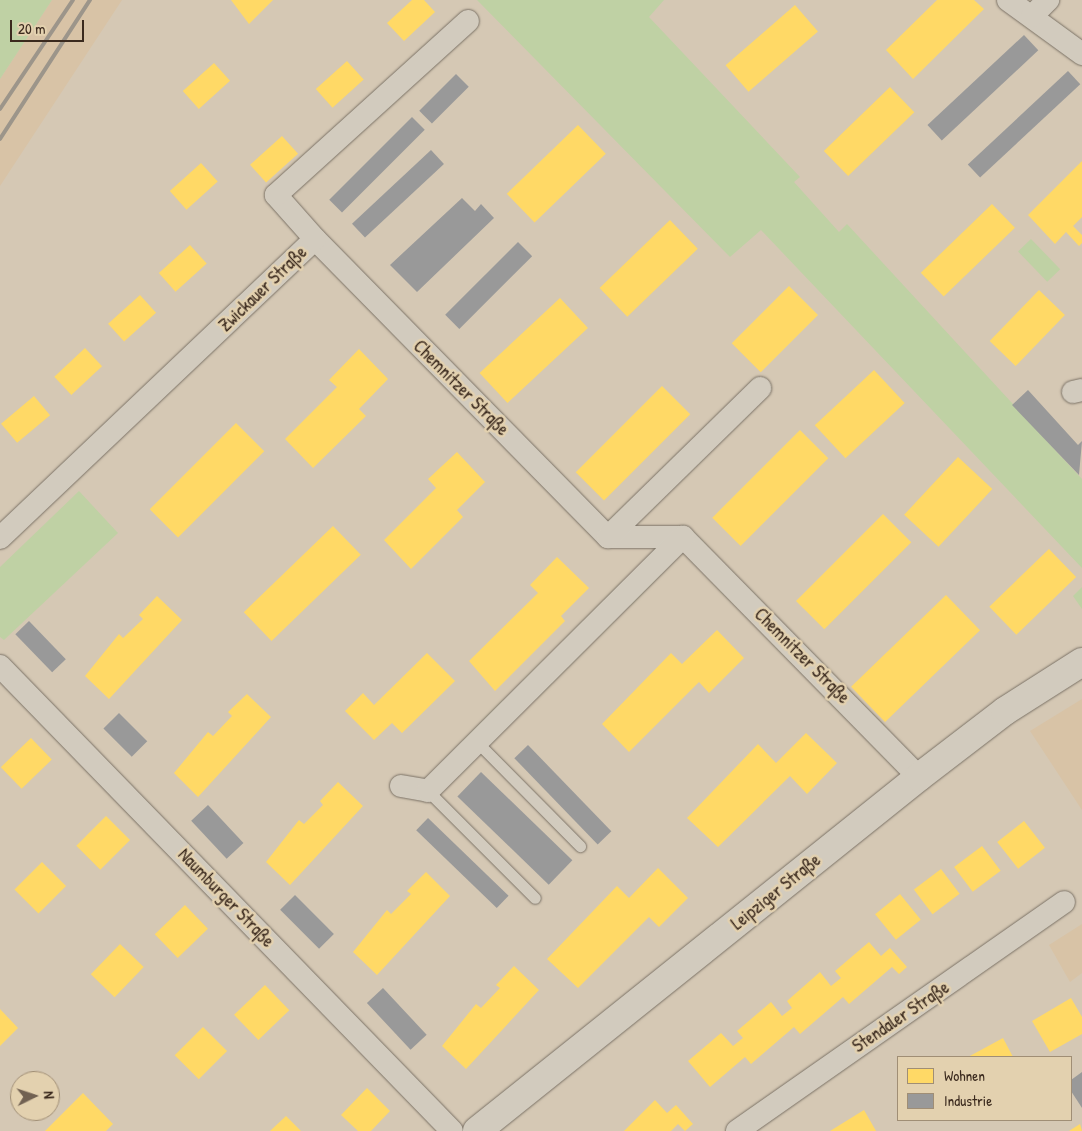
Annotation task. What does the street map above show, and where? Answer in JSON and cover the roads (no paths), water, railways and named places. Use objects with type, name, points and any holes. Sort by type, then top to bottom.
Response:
[{"type":"main road","name":"Leipziger Straße","points":[[477,1131],[919,777],[1005,712],[1082,662]]},
{"type":"street","points":[[1008,0],[1082,54]]},
{"type":"street","points":[[1032,16],[1048,0]]},
{"type":"street","name":"Zwickauer Straße","points":[[0,538],[316,239],[276,195],[468,20]]},
{"type":"street","name":"Chemnitzer Straße","points":[[316,239],[608,537]]},
{"type":"street","points":[[608,537],[760,388]]},
{"type":"street","points":[[608,537],[683,537]]},
{"type":"street","points":[[401,786],[428,791],[476,741],[683,537]]},
{"type":"street","name":"Chemnitzer Straße","points":[[683,537],[919,777]]},
{"type":"street","name":"Naumburger Straße","points":[[0,666],[452,1131]]},
{"type":"street","name":"Stendaler Straße","points":[[737,1131],[1064,902]]},
{"type":"lane","points":[[476,741],[580,846]]},
{"type":"lane","points":[[428,791],[535,898]]},
{"type":"railway","points":[[0,109],[73,0]]},
{"type":"railway","points":[[0,139],[90,0]]}]
